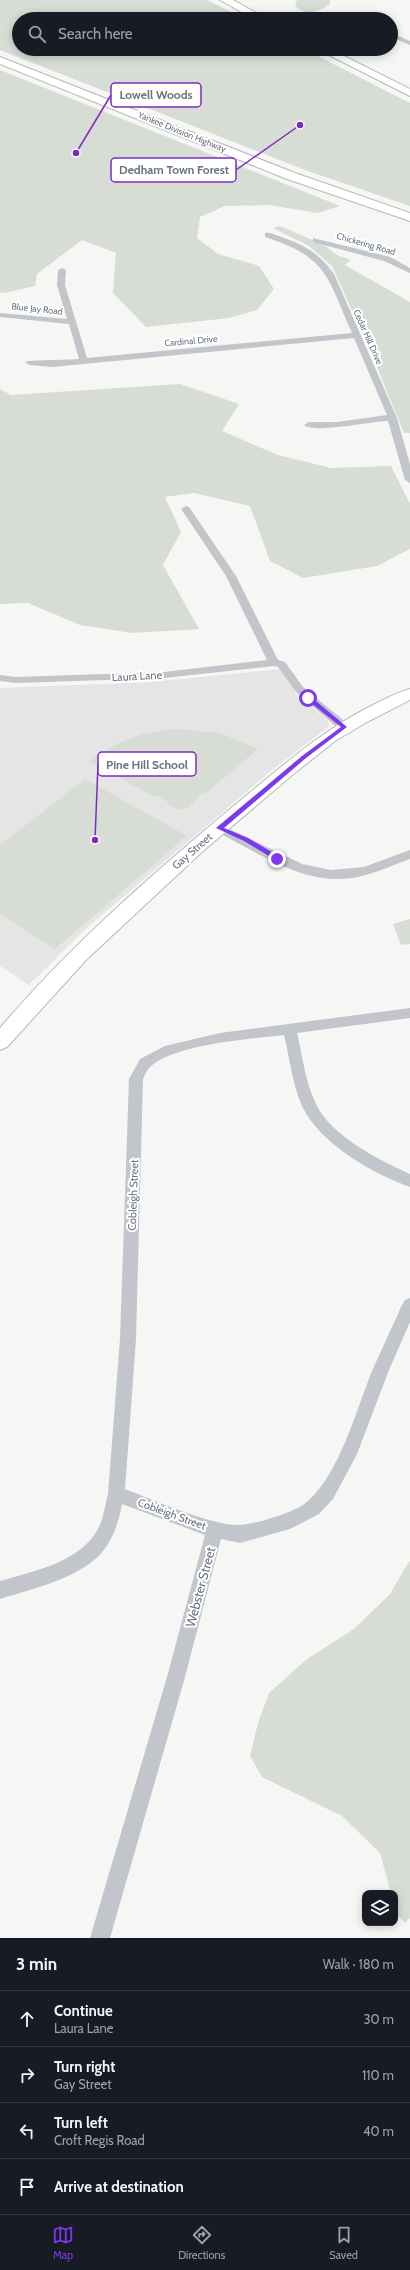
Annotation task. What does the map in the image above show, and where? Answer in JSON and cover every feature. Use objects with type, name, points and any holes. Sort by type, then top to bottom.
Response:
[{"type":"highway","points":[[224,0],[248,12]]},
{"type":"highway","points":[[336,56],[410,93]]},
{"type":"highway","name":"Yankee Division Highway","points":[[0,60],[291,176],[410,217]]},
{"type":"street","points":[[398,39],[410,43]]},
{"type":"street","name":"Cedar Hill Drive","points":[[268,235],[301,248],[324,264],[393,418],[402,457],[410,480]]},
{"type":"street","name":"Chickering Road","points":[[316,240],[387,259],[410,270]]},
{"type":"street","points":[[62,270],[61,285],[84,361]]},
{"type":"street","name":"Blue Jay Road","points":[[0,315],[71,322]]},
{"type":"street","name":"Cardinal Drive","points":[[29,362],[52,364],[356,335]]},
{"type":"street","points":[[309,425],[337,425],[378,418],[393,418]]},
{"type":"street","points":[[186,509],[232,576],[274,663],[281,664],[286,668],[299,689],[344,727]]},
{"type":"street","name":"Laura Lane","points":[[0,678],[16,680],[164,675],[274,663]]},
{"type":"street","name":"Gay Street","points":[[0,1042],[46,988],[90,943],[131,904],[219,828],[304,757],[344,727],[410,694]]},
{"type":"street","points":[[219,828],[246,840],[277,859],[303,871],[328,875],[350,874],[370,869],[410,854]]},
{"type":"street","name":"Cobleigh Street","points":[[215,1530],[116,1494],[121,1443],[133,1212],[136,1079],[145,1063],[165,1051],[220,1038],[410,1013]]},
{"type":"street","points":[[289,1028],[304,1091],[315,1115],[343,1142],[381,1168],[410,1181]]},
{"type":"street","points":[[215,1530],[240,1534],[290,1521],[313,1508],[327,1493],[351,1448],[384,1364],[410,1305]]},
{"type":"street","points":[[0,1590],[56,1572],[81,1558],[100,1541],[106,1530],[116,1494]]},
{"type":"street","name":"Webster Street","points":[[100,1938],[176,1677],[215,1530]]},
{"type":"shaded area","points":[[0,0],[207,0],[231,12],[12,12],[12,55],[0,50]]},
{"type":"shaded area","points":[[297,0],[330,0],[330,4],[318,11],[308,12],[295,6]]},
{"type":"shaded area","points":[[15,56],[318,56],[410,103],[410,206],[305,170]]},
{"type":"shaded area","points":[[0,70],[340,206],[318,213],[269,205],[225,206],[200,217],[197,238],[218,254],[259,266],[274,289],[257,310],[229,318],[146,327],[113,293],[116,253],[82,240],[37,274],[35,286],[5,293],[0,292]]},
{"type":"shaded area","points":[[280,226],[324,245],[337,255],[351,260],[345,265],[410,302],[410,433],[404,433],[372,355],[332,266],[309,246],[273,228]]},
{"type":"shaded area","points":[[180,384],[239,404],[222,431],[278,455],[331,468],[391,466],[410,504],[410,549],[377,566],[303,578],[270,561],[250,506],[194,493],[165,497],[181,532],[163,565],[199,629],[132,633],[80,625],[28,603],[0,604],[0,389],[11,395]]},
{"type":"shaded area","points":[[280,669],[296,694],[328,721],[329,726],[271,771],[82,932],[29,985],[0,966],[0,688],[152,682]]},
{"type":"shaded area","points":[[177,729],[220,733],[258,749],[206,793],[203,792],[188,808],[176,809],[168,805],[168,802],[156,795],[154,797],[90,761],[110,748],[131,738],[153,732]]},
{"type":"shaded area","points":[[85,779],[187,836],[55,949],[0,914],[0,845]]},
{"type":"shaded area","points":[[410,919],[410,944],[401,945],[393,924]]},
{"type":"shaded area","points":[[410,1560],[410,1918],[405,1923],[398,1915],[398,1890],[390,1890],[380,1853],[342,1816],[262,1777],[250,1756],[258,1723],[269,1693],[307,1659],[354,1629],[390,1594]]},
{"type":"place","name":"Dedham Town Forest","points":[[300,125]]},
{"type":"place","name":"Lowell Woods","points":[[76,153]]},
{"type":"place","name":"Pine Hill School","points":[[95,840]]},
{"type":"route","points":[[277,859],[246,840],[219,828],[304,757],[344,727],[308,698]]}]
